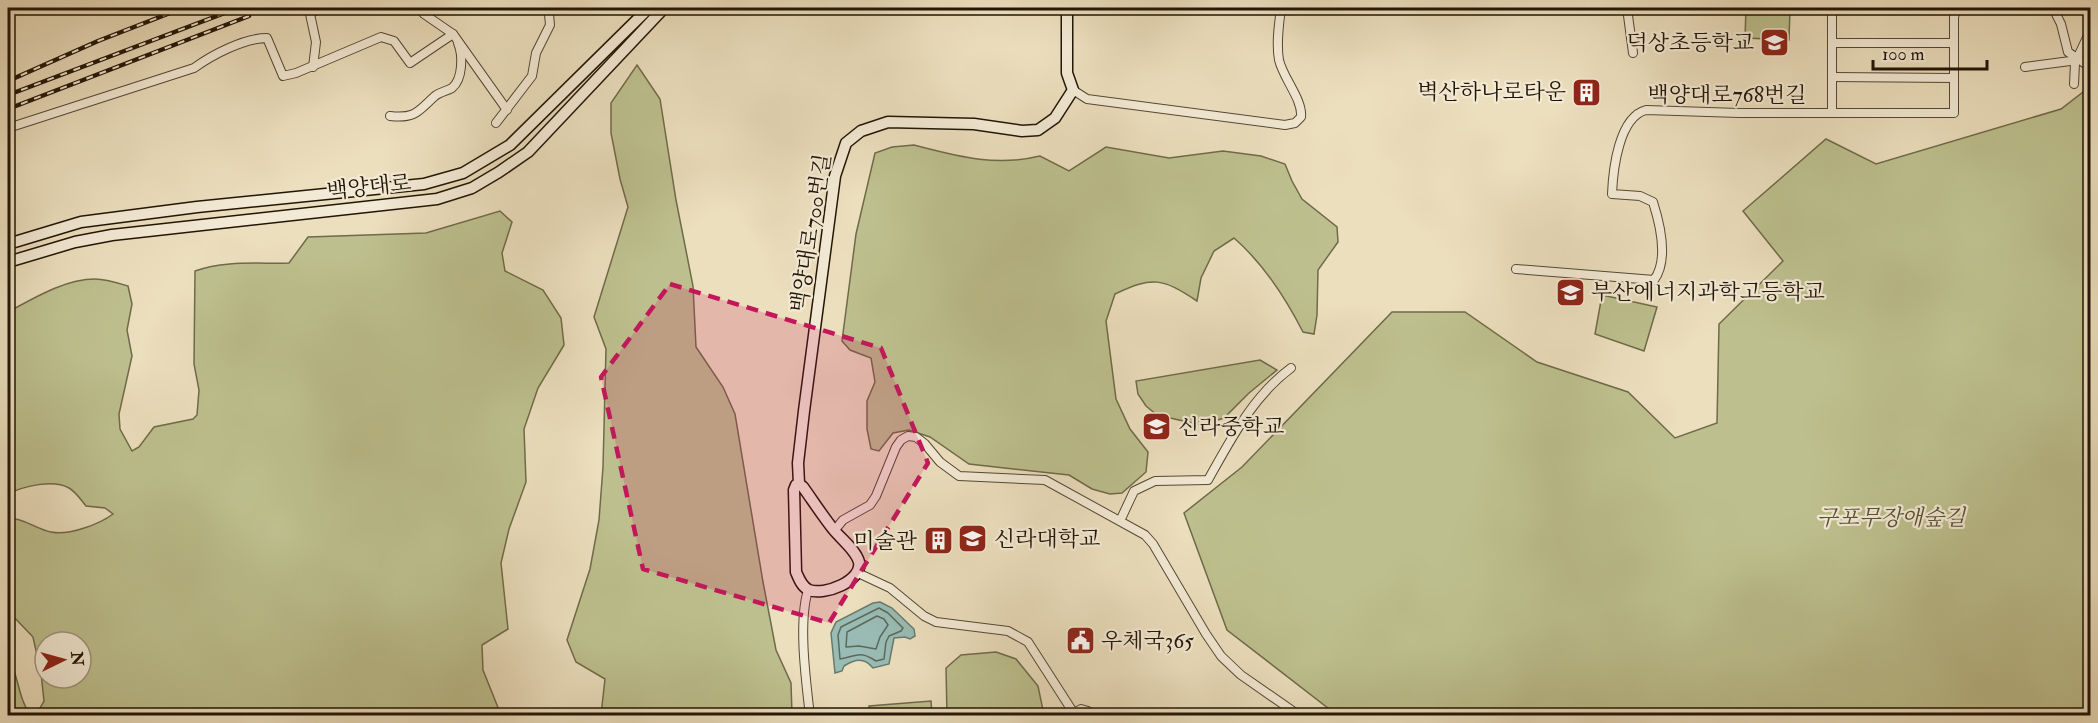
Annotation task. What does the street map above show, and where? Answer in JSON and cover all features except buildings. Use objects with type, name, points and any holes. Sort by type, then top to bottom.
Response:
[{"type":"main road","name":"백양대로","points":[[8,244],[81,222],[197,207],[424,184],[463,172],[510,146],[647,8]]},
{"type":"main road","name":"백양대로","points":[[8,262],[75,242],[112,235],[437,199],[472,188],[528,152],[664,8]]},
{"type":"main road","points":[[1067,8],[1067,73],[1073,90]]},
{"type":"main road","name":"백양대로700번길","points":[[807,590],[800,582],[796,572],[794,490],[799,484],[798,463],[804,411],[835,176],[846,143],[861,131],[888,122],[974,124],[1022,131],[1038,130],[1055,118],[1073,90]]},
{"type":"main road","points":[[799,484],[803,486],[859,562],[858,573],[851,580],[817,592],[807,590]]},
{"type":"street","points":[[313,67],[316,42],[310,14],[319,8]]},
{"type":"street","points":[[419,8],[453,34],[507,110]]},
{"type":"street","points":[[496,123],[532,76],[536,53],[550,25],[549,14],[545,8]]},
{"type":"street","points":[[1073,90],[1087,99],[1285,124],[1295,123],[1300,117],[1300,107],[1279,60],[1278,36],[1281,8]]},
{"type":"street","points":[[1627,8],[1633,53]]},
{"type":"street","name":"백양대로768번길","points":[[1832,8],[1832,113]]},
{"type":"street","points":[[1839,8],[1968,8]]},
{"type":"street","points":[[1954,78],[1954,17],[1957,8]]},
{"type":"street","points":[[2053,8],[2061,24],[2068,52],[2091,68]]},
{"type":"street","points":[[2074,84],[2075,63],[2091,30]]},
{"type":"street","points":[[8,128],[194,68],[211,56],[257,39],[267,38],[283,76],[313,67],[381,38],[394,41],[410,63],[453,34]]},
{"type":"street","points":[[390,116],[412,116],[439,94],[454,87],[460,75],[461,61],[460,48],[453,34]]},
{"type":"street","points":[[1832,43],[1954,43]]},
{"type":"street","points":[[2025,67],[2078,60]]},
{"type":"street","name":"백양대로768번길","points":[[1516,269],[1654,280],[1659,268],[1660,234],[1653,202],[1640,196],[1612,194],[1613,178],[1624,129],[1635,115],[1646,110],[1739,113],[1954,113],[1954,78],[1832,77]]},
{"type":"street","points":[[1120,521],[1134,491],[1155,481],[1208,480],[1226,446],[1257,400],[1291,368]]},
{"type":"street","points":[[834,531],[843,520],[870,505],[896,447],[908,436],[916,437],[925,444],[940,462],[959,476],[1045,480],[1145,535],[1153,544],[1221,656],[1241,675],[1300,716]]},
{"type":"street","points":[[858,573],[890,588],[924,616],[936,622],[1008,631],[1028,642],[1072,714],[1081,708],[1091,716]]},
{"type":"street","points":[[807,590],[803,605],[806,686],[810,716]]},
{"type":"highlighted area","points":[[670,284],[881,348],[928,463],[829,623],[643,569],[601,377]]},
{"type":"green space","points":[[1746,8],[1790,8],[1789,40],[1745,38]]},
{"type":"green space","points":[[637,65],[660,99],[693,286],[696,347],[723,387],[735,414],[776,650],[791,683],[792,715],[601,715],[605,679],[576,662],[567,640],[590,569],[599,520],[603,467],[606,349],[594,317],[628,207],[611,133],[611,103]]},
{"type":"green space","name":"구포무장애숲길","points":[[2088,84],[2090,85],[2090,715],[1337,715],[1227,630],[1184,513],[1242,467],[1392,312],[1465,312],[1537,362],[1628,392],[1675,438],[1717,423],[1719,324],[1783,261],[1743,211],[1826,139],[1876,164],[2061,109],[2083,92]]},
{"type":"green space","points":[[914,145],[976,159],[1007,160],[1040,156],[1069,171],[1106,147],[1169,158],[1223,151],[1261,156],[1285,164],[1302,199],[1337,227],[1338,242],[1318,270],[1317,315],[1314,334],[1303,332],[1273,282],[1234,238],[1214,251],[1201,278],[1197,301],[1175,288],[1157,282],[1139,284],[1115,294],[1106,321],[1116,399],[1130,429],[1148,452],[1146,472],[1122,493],[1110,494],[1092,489],[1069,475],[969,464],[930,437],[909,430],[893,433],[879,451],[871,449],[867,429],[867,401],[875,382],[871,358],[850,350],[842,341],[856,234],[875,153],[892,147]]},
{"type":"green space","points":[[500,211],[512,222],[502,253],[505,271],[543,290],[561,318],[564,345],[538,388],[524,429],[526,482],[509,529],[501,563],[508,629],[482,645],[483,670],[501,715],[36,715],[44,701],[43,690],[93,690],[93,630],[33,630],[33,637],[11,614],[8,614],[8,518],[58,533],[84,528],[113,514],[105,508],[86,506],[74,492],[62,485],[38,485],[8,494],[8,312],[50,290],[72,282],[99,279],[128,286],[132,304],[127,330],[132,356],[119,414],[120,429],[132,451],[139,447],[154,427],[193,419],[197,415],[199,390],[194,364],[195,271],[218,265],[289,263],[308,237],[426,233]]},
{"type":"green space","points":[[1602,295],[1657,307],[1644,351],[1595,334]]},
{"type":"green space","points":[[1260,360],[1277,370],[1224,418],[1201,425],[1157,415],[1146,406],[1138,394],[1136,381]]},
{"type":"green space","points":[[996,652],[1016,659],[1038,686],[1044,715],[947,715],[946,668],[961,655]]},
{"type":"green space","points":[[8,657],[23,702],[31,715],[8,715]]},
{"type":"green space","points":[[931,701],[932,715],[869,715],[869,706]]},
{"type":"water","points":[[880,602],[892,608],[914,629],[915,636],[910,639],[894,638],[889,664],[873,668],[866,662],[856,661],[835,673],[831,633],[836,622],[873,603]]},
{"type":"railway","points":[[8,81],[98,41],[183,8]]},
{"type":"railway","points":[[8,95],[238,8]]},
{"type":"railway","points":[[8,109],[249,16]]},
{"type":"place","name":"덕상초등학교","points":[[1775,43]]},
{"type":"place","name":"벽산하나로타운","points":[[1587,92]]},
{"type":"place","name":"부산에너지과학고등학교","points":[[1570,292]]},
{"type":"place","name":"신라중학교","points":[[1157,427]]},
{"type":"place","name":"신라대학교","points":[[973,539]]},
{"type":"place","name":"미술관","points":[[938,541]]},
{"type":"place","name":"우체국365","points":[[1080,641]]}]
